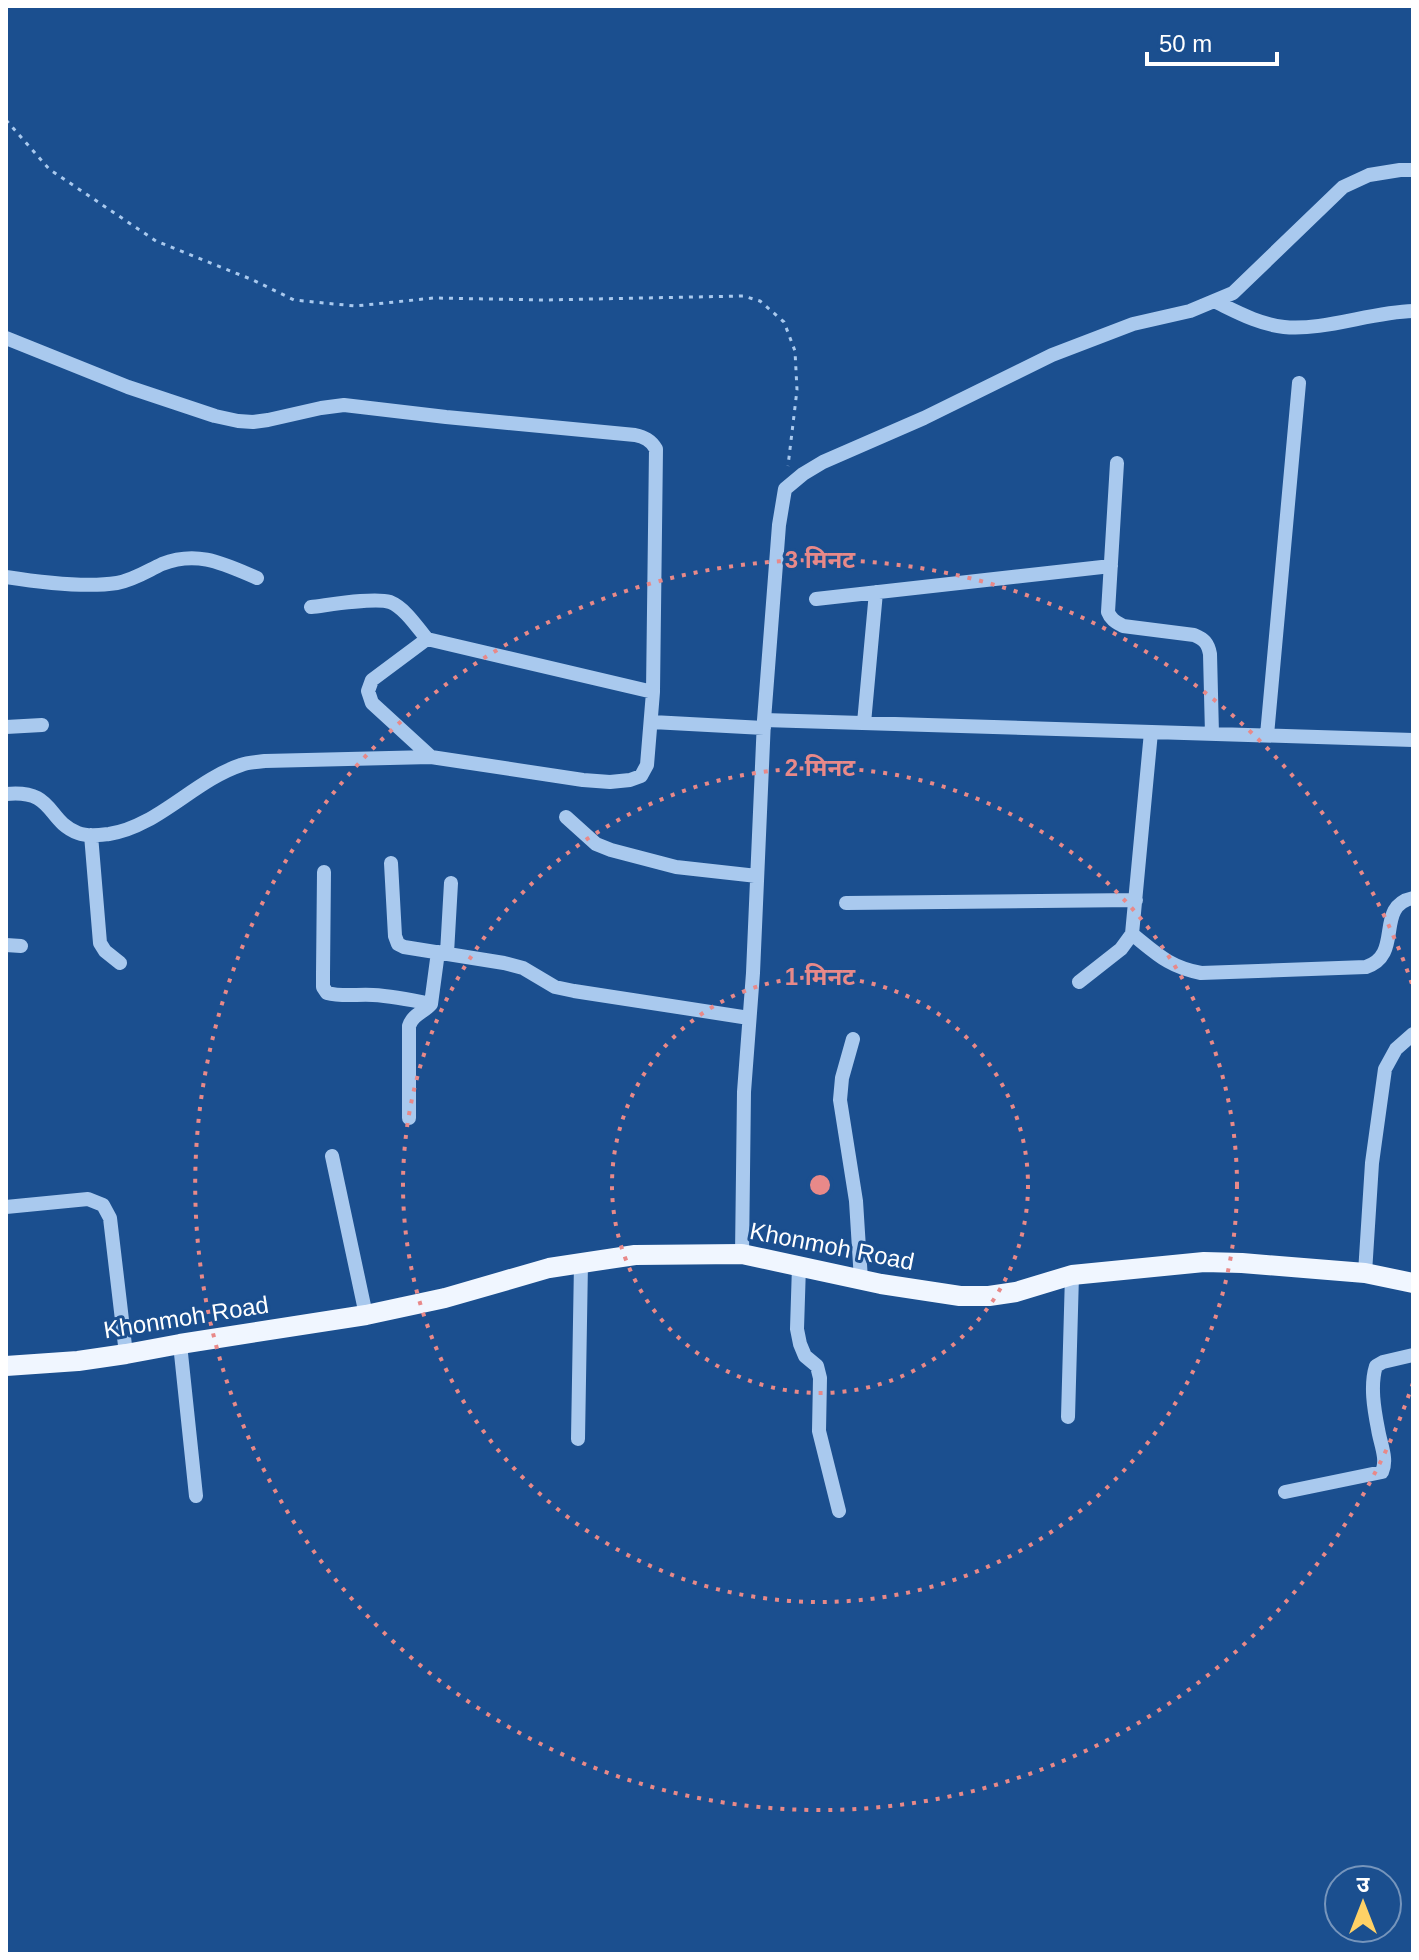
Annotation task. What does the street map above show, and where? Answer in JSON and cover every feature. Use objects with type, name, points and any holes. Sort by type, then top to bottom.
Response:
[{"type":"main road","name":"Khonmoh Road","points":[[6,1366],[78,1361],[366,1315],[445,1298],[549,1268],[635,1255],[742,1254],[861,1280],[960,1296],[1016,1292],[1072,1275],[1204,1262],[1365,1273],[1413,1283]]},
{"type":"street","points":[[742,1254],[744,1092],[764,724],[779,525],[785,489],[823,462],[924,418],[1052,355],[1133,324],[1190,311],[1233,293],[1343,187],[1369,175],[1413,170]]},
{"type":"street","points":[[1214,301],[1248,318],[1285,327],[1308,327],[1413,311]]},
{"type":"street","points":[[6,338],[128,387],[238,421],[253,422],[344,405],[643,437],[653,443],[657,455],[652,722],[647,765],[641,776],[610,782],[583,780],[431,757],[265,761],[242,764],[219,775],[134,826],[110,834],[91,835],[69,828],[33,795],[6,794]]},
{"type":"street","points":[[1267,735],[1299,383]]},
{"type":"street","points":[[1117,463],[1108,612],[1115,622],[1123,626],[1194,635],[1208,644],[1212,734]]},
{"type":"street","points":[[6,577],[113,584],[128,581],[165,563],[194,557],[224,564],[257,578]]},
{"type":"street","points":[[816,599],[1111,566]]},
{"type":"street","points":[[864,723],[876,592]]},
{"type":"street","points":[[311,607],[377,600],[389,602],[399,608],[427,639],[653,692]]},
{"type":"street","points":[[427,639],[372,680],[368,691],[372,703],[431,757]]},
{"type":"street","points":[[652,722],[864,723],[1413,740]]},
{"type":"street","points":[[6,727],[42,725]]},
{"type":"street","points":[[1079,982],[1121,949],[1132,934],[1151,732]]},
{"type":"street","points":[[566,817],[596,844],[611,850],[676,867],[757,876]]},
{"type":"street","points":[[91,835],[100,943],[120,963]]},
{"type":"street","points":[[391,863],[395,936],[398,944],[404,947],[513,965],[555,987],[574,991],[749,1018]]},
{"type":"street","points":[[324,872],[323,987],[327,993],[391,996],[431,1004]]},
{"type":"street","points":[[409,1118],[409,1026],[412,1018],[431,1004],[451,883]]},
{"type":"street","points":[[1132,934],[1168,963],[1201,973],[1366,967],[1376,964],[1384,955],[1397,905],[1413,898]]},
{"type":"street","points":[[846,903],[1136,900]]},
{"type":"street","points":[[1365,1273],[1372,1163],[1385,1069],[1396,1049],[1413,1034]]},
{"type":"street","points":[[853,1039],[842,1078],[840,1100],[856,1201],[861,1280]]},
{"type":"street","points":[[332,1156],[366,1315]]},
{"type":"street","points":[[6,1207],[88,1199],[103,1205],[110,1218],[126,1354]]},
{"type":"street","points":[[578,1439],[581,1263]]},
{"type":"street","points":[[799,1266],[797,1329],[805,1356],[817,1366],[820,1378],[819,1431],[839,1511]]},
{"type":"street","points":[[1068,1417],[1072,1275]]},
{"type":"street","points":[[180,1344],[196,1496]]},
{"type":"street","points":[[1285,1492],[1382,1472],[1385,1465],[1373,1385],[1376,1366],[1413,1355]]},
{"type":"path","points":[[6,120],[49,169],[156,241],[294,300],[355,306],[434,298],[544,300],[743,296],[760,301],[784,322],[795,351],[797,390],[785,489]]}]
